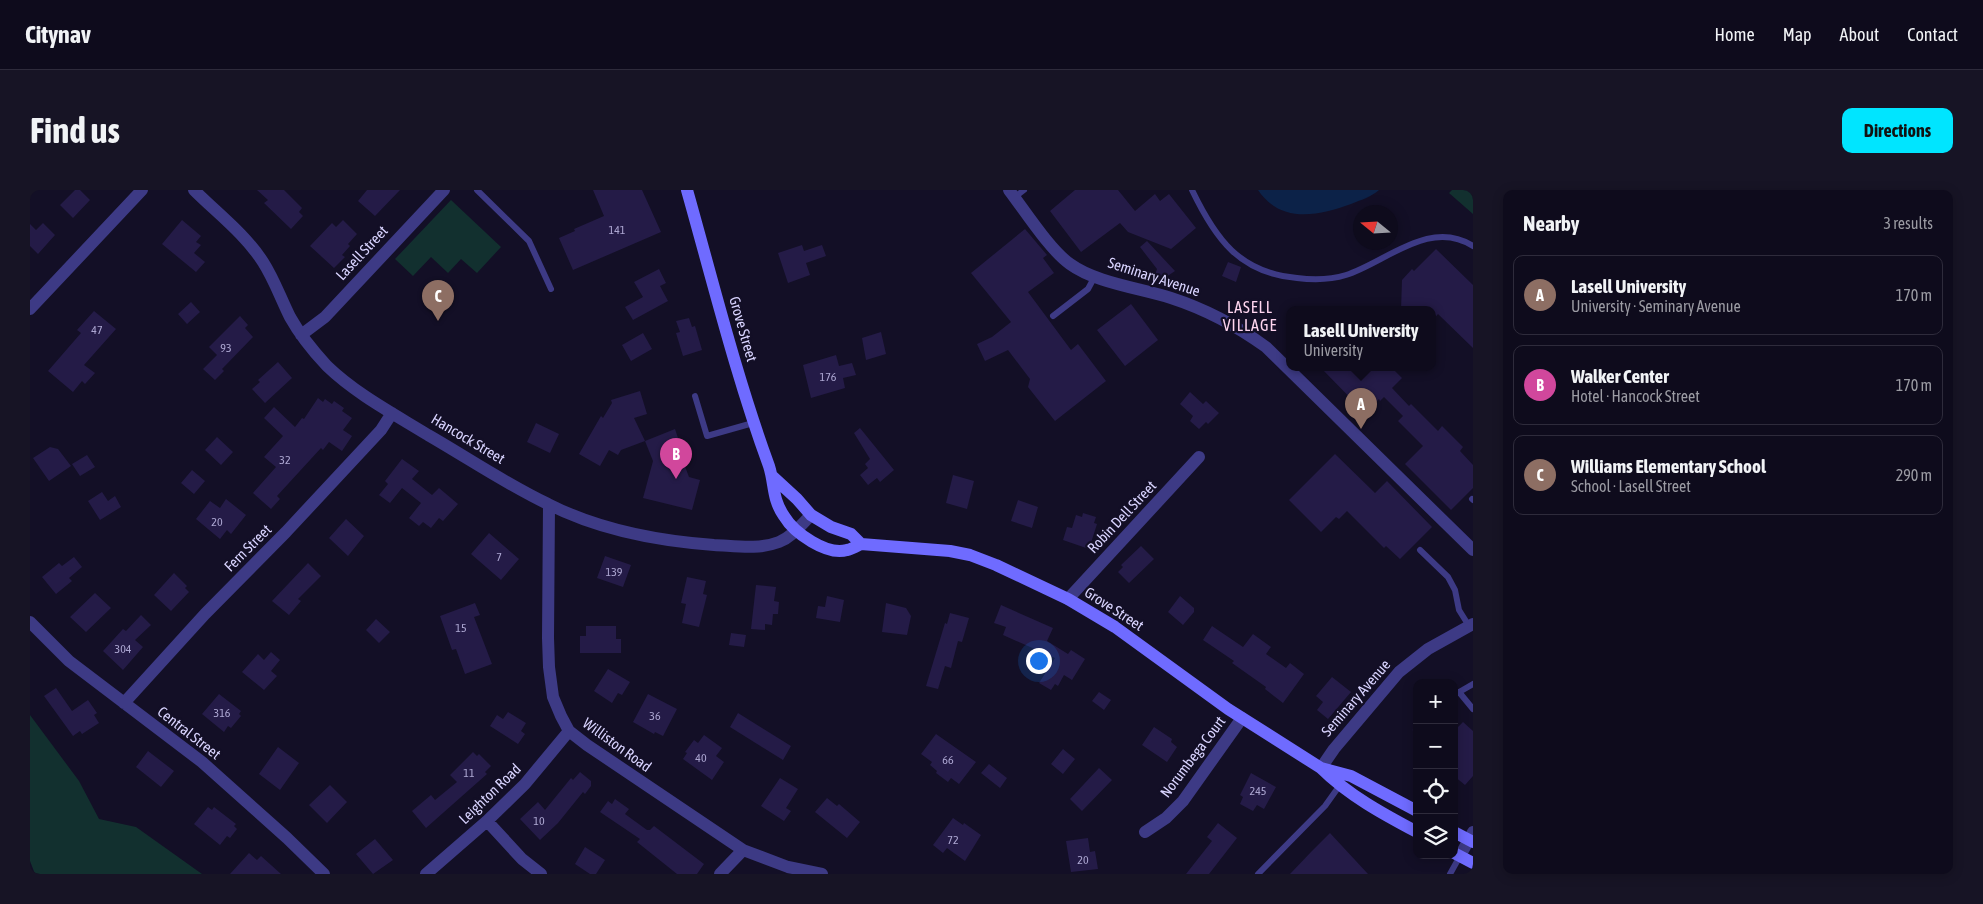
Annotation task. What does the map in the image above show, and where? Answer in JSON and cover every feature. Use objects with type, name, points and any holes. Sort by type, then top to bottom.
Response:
[{"type":"main road","name":"Grove Street","points":[[687,190],[753,423],[772,476],[775,501],[784,518],[796,531],[811,542],[833,550],[846,551],[861,544],[960,553],[996,565],[1068,599],[1115,627],[1242,718],[1321,768],[1340,785],[1368,804],[1413,830]]},
{"type":"main road","name":"Grove Street","points":[[772,476],[811,515],[831,528],[851,534],[861,544]]},
{"type":"main road","name":"Grove Street","points":[[1321,768],[1351,776],[1413,809]]},
{"type":"main road","points":[[1458,833],[1472,838]]},
{"type":"main road","points":[[1458,856],[1473,863]]},
{"type":"street","points":[[30,309],[142,190]]},
{"type":"street","name":"Hancock Street","points":[[194,190],[255,251],[271,275],[301,335],[337,375],[392,413],[549,505],[600,525],[626,532],[693,544],[764,547],[781,542],[796,531],[811,515]]},
{"type":"street","name":"Lasell Street","points":[[301,335],[325,317],[444,190]]},
{"type":"street","name":"Seminary Avenue","points":[[1016,192],[1058,253],[1076,268],[1095,276],[1192,306],[1235,326],[1260,343],[1286,366]]},
{"type":"street","name":"Seminary Avenue","points":[[1291,371],[1473,550]]},
{"type":"street","name":"Fern Street","points":[[124,703],[205,614],[286,532],[381,430],[392,413]]},
{"type":"street","name":"Robin Dell Street","points":[[1068,599],[1199,457]]},
{"type":"street","name":"Williston Road","points":[[549,505],[549,668],[553,697],[569,731],[610,761],[743,850],[788,867],[822,874]]},
{"type":"street","name":"Central Street","points":[[30,622],[68,661],[202,762],[324,874]]},
{"type":"street","name":"Seminary Avenue","points":[[1321,768],[1339,743],[1399,672],[1428,649],[1471,625]]},
{"type":"street","name":"Norumbega Court","points":[[1144,832],[1166,818],[1183,801],[1242,718]]},
{"type":"street","name":"Leighton Road","points":[[426,874],[487,821],[525,784],[569,731]]},
{"type":"street","points":[[487,821],[522,859],[541,874]]},
{"type":"street","points":[[1458,854],[1472,838]]},
{"type":"street","points":[[720,874],[743,850]]},
{"type":"lane","points":[[477,190],[529,241],[551,289]]},
{"type":"lane","points":[[1192,190],[1208,221],[1224,244],[1253,266],[1278,276],[1323,280],[1344,275],[1406,247],[1435,237],[1456,238],[1473,246]]},
{"type":"lane","points":[[1053,316],[1087,290],[1095,276]]},
{"type":"lane","points":[[695,396],[707,436],[753,423]]},
{"type":"lane","points":[[1420,550],[1448,577],[1455,590],[1459,610],[1471,625]]},
{"type":"lane","points":[[1458,692],[1473,684]]},
{"type":"lane","points":[[1458,694],[1473,710]]},
{"type":"lane","points":[[1258,874],[1325,806],[1340,785]]},
{"type":"lane","points":[[1450,874],[1456,859]]},
{"type":"green space","points":[[1452,190],[1473,190],[1473,214],[1449,193]]},
{"type":"green space","points":[[451,200],[501,247],[477,273],[461,259],[448,273],[431,257],[413,276],[395,259]]},
{"type":"green space","points":[[30,715],[79,781],[99,819],[136,827],[202,874],[35,874],[30,861]]},
{"type":"water","points":[[1258,190],[1379,190],[1366,198],[1326,212],[1301,214],[1289,213],[1278,208],[1267,201]]},
{"type":"building","points":[[75,190],[80,190],[90,200],[73,218],[60,205]]},
{"type":"building","points":[[257,190],[284,190],[302,208],[299,212],[303,216],[291,229],[264,203],[268,200]]},
{"type":"building","points":[[367,190],[400,190],[375,216],[358,201]]},
{"type":"building","points":[[593,190],[642,190],[661,232],[573,270],[559,238],[604,216]]},
{"type":"building","points":[[1075,190],[1118,190],[1135,211],[1155,194],[1160,201],[1169,194],[1196,228],[1171,249],[1128,232],[1120,223],[1081,252],[1050,211]]},
{"type":"building","points":[[182,220],[201,236],[196,242],[201,245],[194,253],[205,262],[196,272],[162,244]]},
{"type":"building","points":[[343,220],[357,234],[348,244],[350,246],[342,255],[345,257],[334,268],[310,246],[332,223],[336,227]]},
{"type":"building","points":[[43,223],[55,235],[38,254],[30,246],[30,224],[36,230]]},
{"type":"building","points":[[1025,229],[1047,255],[1043,258],[1054,273],[1028,292],[1071,350],[1078,344],[1106,381],[1055,421],[1028,387],[1030,379],[1008,350],[985,361],[977,344],[992,337],[1011,322],[971,273]]},
{"type":"building","points":[[1147,241],[1175,271],[1154,285],[1152,284],[1157,269],[1140,247]]},
{"type":"building","points":[[802,245],[804,251],[822,245],[826,256],[806,263],[810,275],[788,283],[778,253]]},
{"type":"building","points":[[1436,249],[1473,285],[1473,348],[1438,314],[1436,316],[1436,306],[1401,306],[1402,280],[1412,269],[1414,271]]},
{"type":"building","points":[[1228,262],[1241,267],[1236,282],[1222,276]]},
{"type":"building","points":[[659,269],[666,283],[660,286],[668,301],[633,320],[625,307],[643,297],[634,282]]},
{"type":"building","points":[[191,302],[200,312],[187,324],[178,314]]},
{"type":"building","points":[[1131,304],[1158,340],[1125,366],[1097,330]]},
{"type":"building","points":[[94,311],[116,329],[84,365],[95,373],[85,384],[82,381],[73,392],[48,371],[81,333],[77,330]]},
{"type":"building","points":[[240,316],[248,325],[245,328],[253,337],[222,369],[224,371],[215,380],[203,369],[217,355],[209,347]]},
{"type":"building","points":[[689,318],[692,327],[695,326],[702,350],[683,356],[676,333],[680,332],[676,321]]},
{"type":"building","points":[[881,332],[886,354],[866,360],[862,338]]},
{"type":"building","points":[[643,333],[652,349],[631,361],[622,345]]},
{"type":"building","points":[[836,355],[839,366],[852,363],[856,375],[843,378],[845,388],[811,398],[803,365]]},
{"type":"building","points":[[278,362],[292,378],[265,403],[252,389],[260,382],[258,380]]},
{"type":"building","points":[[1324,371],[1395,371],[1402,378],[1392,388],[1409,406],[1411,404],[1438,431],[1442,426],[1463,447],[1460,451],[1473,465],[1473,488],[1451,510],[1405,464],[1423,446],[1398,421],[1403,416],[1384,397],[1380,401],[1379,399],[1365,413]]},
{"type":"building","points":[[640,391],[647,414],[634,418],[645,441],[621,450],[618,455],[609,450],[600,466],[579,454],[601,416],[603,418],[612,403],[611,400]]},
{"type":"building","points":[[1190,392],[1203,404],[1206,401],[1219,413],[1208,424],[1206,422],[1199,429],[1190,421],[1193,416],[1180,404]]},
{"type":"building","points":[[318,398],[323,402],[325,399],[332,404],[334,401],[344,408],[342,411],[352,418],[343,430],[352,436],[342,451],[329,442],[323,450],[321,448],[277,496],[280,499],[271,509],[253,493],[276,467],[264,457],[283,436],[264,418],[274,407],[295,427],[302,418],[304,419]]},
{"type":"building","points":[[536,423],[559,434],[550,453],[527,442]]},
{"type":"building","points":[[860,428],[894,470],[880,482],[877,478],[868,485],[860,475],[868,468],[865,464],[870,459],[854,433]]},
{"type":"building","points":[[675,429],[681,447],[678,448],[689,477],[700,480],[692,510],[643,498],[653,461],[645,441]]},
{"type":"building","points":[[217,437],[233,452],[221,465],[205,450]]},
{"type":"building","points":[[50,447],[58,449],[71,466],[49,481],[33,458]]},
{"type":"building","points":[[1335,454],[1375,493],[1387,481],[1432,527],[1400,559],[1386,546],[1384,548],[1347,511],[1339,519],[1336,517],[1321,532],[1289,500]]},
{"type":"building","points":[[87,455],[95,467],[80,476],[72,464]]},
{"type":"building","points":[[402,459],[419,471],[412,479],[432,495],[439,488],[458,504],[443,521],[439,518],[431,528],[423,522],[419,526],[409,518],[421,503],[402,488],[390,503],[379,495],[388,484],[385,481]]},
{"type":"building","points":[[192,470],[205,481],[194,494],[181,483]]},
{"type":"building","points":[[953,475],[974,481],[967,509],[946,503]]},
{"type":"building","points":[[102,492],[108,501],[115,496],[121,507],[100,520],[88,501]]},
{"type":"building","points":[[226,499],[246,515],[231,534],[227,530],[220,539],[196,519],[210,501],[220,508]]},
{"type":"building","points":[[1018,500],[1038,507],[1032,528],[1011,521]]},
{"type":"building","points":[[1083,513],[1096,517],[1094,523],[1097,524],[1089,549],[1063,540],[1067,527],[1072,528],[1076,515],[1082,517]]},
{"type":"building","points":[[346,519],[364,536],[348,556],[329,538]]},
{"type":"building","points":[[489,533],[519,559],[501,580],[471,554]]},
{"type":"building","points":[[1141,546],[1154,559],[1129,583],[1118,572],[1123,567],[1121,565]]},
{"type":"building","points":[[605,556],[631,565],[623,587],[597,578]]},
{"type":"building","points":[[74,557],[82,567],[69,578],[72,581],[56,594],[42,577],[59,563],[62,566]]},
{"type":"building","points":[[308,563],[321,576],[298,599],[301,601],[289,615],[272,601]]},
{"type":"building","points":[[174,573],[187,586],[185,588],[189,592],[171,611],[154,595]]},
{"type":"building","points":[[687,577],[706,581],[703,594],[707,595],[699,627],[682,623],[686,604],[681,603]]},
{"type":"building","points":[[756,585],[776,587],[774,601],[779,602],[778,614],[773,614],[772,625],[765,624],[765,630],[751,629]]},
{"type":"building","points":[[95,593],[111,608],[86,632],[70,617]]},
{"type":"building","points":[[827,596],[844,600],[840,622],[816,618],[818,606],[825,607]]},
{"type":"building","points":[[1180,596],[1194,608],[1194,612],[1183,625],[1168,612]]},
{"type":"building","points":[[475,603],[480,615],[474,617],[492,664],[465,674],[456,649],[452,650],[440,616]]},
{"type":"building","points":[[886,603],[906,608],[911,616],[907,635],[882,632]]},
{"type":"building","points":[[1001,605],[1053,628],[1047,641],[1068,654],[1071,650],[1085,659],[1072,680],[1064,675],[1058,686],[1055,684],[1051,690],[1039,683],[1055,658],[1003,635],[1006,627],[994,623]]},
{"type":"building","points":[[950,613],[969,618],[962,642],[958,641],[951,668],[945,666],[938,689],[926,686],[945,623],[947,624]]},
{"type":"building","points":[[141,615],[151,625],[135,640],[143,647],[123,670],[103,651],[123,629],[126,631]]},
{"type":"building","points":[[376,619],[390,632],[379,643],[366,630]]},
{"type":"building","points":[[586,626],[616,626],[616,639],[621,639],[621,653],[580,653],[580,636],[586,636]]},
{"type":"building","points":[[1212,626],[1243,647],[1253,634],[1271,647],[1266,654],[1286,668],[1290,663],[1304,674],[1283,703],[1265,689],[1266,687],[1232,663],[1234,661],[1203,640]]},
{"type":"building","points":[[731,633],[746,635],[744,647],[729,645]]},
{"type":"building","points":[[271,652],[280,660],[271,671],[277,676],[264,690],[242,672],[258,654],[264,660]]},
{"type":"building","points":[[608,669],[630,682],[622,695],[618,693],[612,703],[594,691]]},
{"type":"building","points":[[1332,677],[1351,692],[1328,719],[1317,710],[1323,702],[1316,696]]},
{"type":"building","points":[[56,688],[72,711],[88,700],[97,713],[94,715],[99,723],[82,734],[80,731],[73,736],[44,696]]},
{"type":"building","points":[[1099,692],[1111,700],[1104,710],[1092,701]]},
{"type":"building","points":[[219,694],[241,711],[239,714],[241,716],[231,728],[228,726],[224,732],[202,714]]},
{"type":"building","points":[[648,694],[677,709],[663,736],[655,732],[654,734],[633,722]]},
{"type":"building","points":[[508,712],[526,723],[521,731],[525,734],[518,744],[490,726],[497,715],[503,719]]},
{"type":"building","points":[[738,713],[791,746],[783,760],[730,727]]},
{"type":"building","points":[[1463,722],[1473,731],[1473,776],[1465,785],[1458,779],[1458,727]]},
{"type":"building","points":[[1154,727],[1172,739],[1171,742],[1177,747],[1167,762],[1142,745]]},
{"type":"building","points":[[936,734],[976,762],[959,784],[951,778],[948,782],[936,773],[937,771],[930,765],[932,762],[921,754]]},
{"type":"building","points":[[704,735],[722,748],[716,756],[724,762],[712,780],[683,759],[687,753],[685,752],[694,740],[698,743]]},
{"type":"building","points":[[278,747],[299,763],[280,790],[259,774]]},
{"type":"building","points":[[1063,749],[1075,759],[1063,774],[1051,764]]},
{"type":"building","points":[[148,751],[174,771],[161,787],[136,767]]},
{"type":"building","points":[[473,752],[477,756],[479,754],[491,766],[485,772],[487,774],[426,828],[412,811],[431,795],[435,800],[457,782],[450,775]]},
{"type":"building","points":[[989,764],[1007,778],[1000,788],[981,773]]},
{"type":"building","points":[[1099,768],[1112,780],[1082,811],[1070,799]]},
{"type":"building","points":[[580,772],[591,781],[591,786],[585,794],[583,792],[558,823],[540,840],[520,819],[538,802],[545,810],[571,778],[573,780]]},
{"type":"building","points":[[1251,773],[1276,787],[1264,809],[1257,805],[1253,811],[1240,804],[1243,797],[1240,795]]},
{"type":"building","points":[[780,778],[798,789],[786,808],[791,811],[784,821],[761,806]]},
{"type":"building","points":[[330,785],[347,802],[327,823],[309,805]]},
{"type":"building","points":[[827,798],[837,806],[839,804],[860,822],[847,838],[815,812]]},
{"type":"building","points":[[615,799],[629,809],[625,814],[647,830],[654,826],[704,864],[697,874],[677,874],[637,842],[640,839],[600,812],[608,801],[612,804]]},
{"type":"building","points":[[208,807],[212,810],[214,807],[236,824],[234,826],[237,829],[230,838],[227,836],[220,845],[194,824]]},
{"type":"building","points":[[953,818],[981,835],[965,861],[947,848],[943,853],[933,845]]},
{"type":"building","points":[[1218,823],[1237,838],[1209,874],[1186,874],[1212,841],[1207,837]]},
{"type":"building","points":[[1330,833],[1368,874],[1290,874],[1311,852]]},
{"type":"building","points":[[1088,838],[1090,852],[1095,851],[1098,869],[1071,872],[1066,841]]},
{"type":"building","points":[[375,839],[393,860],[373,874],[356,854]]},
{"type":"building","points":[[585,847],[605,860],[596,874],[590,874],[575,864]]},
{"type":"building","points":[[249,853],[257,860],[261,856],[281,874],[230,874]]},
{"type":"place","name":"Williams Elementary School","points":[[438,321]]},
{"type":"place","name":"Lasell University","points":[[1361,429]]},
{"type":"place","name":"Walker Center","points":[[676,479]]},
{"type":"district","name":"LASELL VILLAGE","points":[[1250,316]]}]
